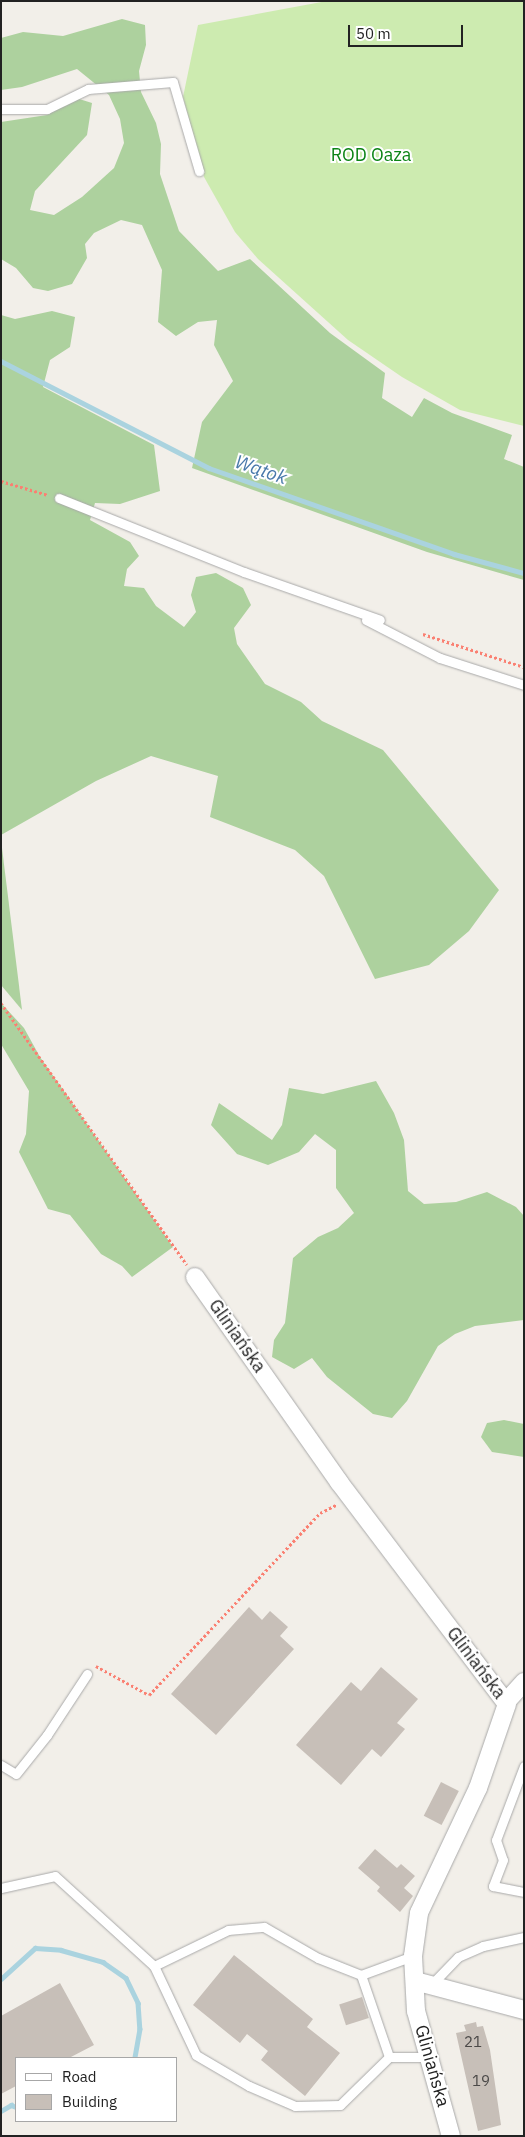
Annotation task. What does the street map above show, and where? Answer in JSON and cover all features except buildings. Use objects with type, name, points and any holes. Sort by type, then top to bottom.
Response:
[{"type":"street","name":"Gliniańska","points":[[196,1277],[351,1497],[506,1702],[478,1788],[419,1913],[413,1956],[423,1983],[416,2011],[451,2136]]},
{"type":"street","points":[[506,1702],[524,1682]]},
{"type":"street","points":[[423,1983],[524,2010]]},
{"type":"lane","points":[[1,110],[47,110],[88,90],[173,82],[199,171]]},
{"type":"lane","points":[[59,498],[375,621],[440,658],[524,685]]},
{"type":"lane","points":[[1,1765],[16,1774],[47,1735],[87,1674]]},
{"type":"lane","points":[[524,1766],[496,1840],[503,1860],[493,1886],[524,1892]]},
{"type":"lane","points":[[1,1888],[55,1876],[154,1966],[196,2055],[249,2086],[295,2106],[340,2105],[389,2057],[429,2057]]},
{"type":"lane","points":[[154,1966],[228,1930],[264,1927],[318,1958],[361,1975],[413,1956]]},
{"type":"lane","points":[[423,1983],[458,1958],[483,1946],[524,1936]]},
{"type":"lane","points":[[361,1975],[389,2057]]},
{"type":"path","points":[[1,481],[59,498]]},
{"type":"path","points":[[416,632],[524,667]]},
{"type":"path","points":[[1,1003],[196,1277]]},
{"type":"path","points":[[87,1674],[97,1665],[149,1695],[320,1513],[351,1497]]},
{"type":"green space","name":"ROD Oaza","points":[[327,1],[524,1],[524,426],[460,410],[402,377],[348,340],[258,259],[235,232],[204,177],[183,97],[198,25]]},
{"type":"green space","points":[[122,19],[145,25],[146,45],[139,71],[141,92],[156,123],[161,144],[160,174],[179,231],[218,271],[250,259],[330,333],[385,373],[382,398],[412,417],[424,398],[452,413],[512,435],[504,459],[524,467],[524,580],[427,552],[192,468],[202,422],[233,381],[214,345],[217,320],[198,322],[176,336],[158,322],[162,270],[142,225],[121,220],[94,233],[85,244],[87,258],[72,284],[48,291],[33,288],[16,268],[1,259],[1,122],[47,115],[76,98],[92,103],[87,135],[35,191],[30,210],[54,215],[82,197],[114,168],[124,143],[120,119],[109,95],[77,69],[22,87],[1,90],[1,38],[23,32],[63,36]]},
{"type":"green space","points":[[52,311],[75,317],[70,347],[50,360],[43,387],[154,445],[160,491],[120,504],[95,503],[90,520],[130,542],[139,556],[127,569],[124,586],[144,588],[156,606],[184,627],[196,612],[191,595],[196,577],[216,573],[243,588],[251,605],[234,628],[237,644],[265,684],[301,702],[322,721],[383,750],[499,890],[469,931],[429,965],[375,979],[324,876],[295,850],[210,817],[218,776],[151,756],[96,781],[1,835],[1,315],[15,319]]},
{"type":"green space","points":[[1,840],[22,1010],[1,985]]},
{"type":"green space","points":[[1,1003],[24,1028],[40,1057],[173,1247],[132,1277],[122,1266],[101,1254],[70,1215],[48,1209],[19,1152],[26,1134],[29,1091],[1,1044]]},
{"type":"green space","points":[[376,1081],[394,1113],[404,1140],[408,1191],[424,1204],[456,1202],[487,1192],[516,1207],[524,1216],[524,1320],[475,1326],[455,1334],[438,1346],[407,1401],[392,1418],[373,1414],[327,1377],[312,1358],[294,1369],[272,1357],[274,1340],[285,1323],[293,1258],[318,1237],[338,1228],[354,1213],[336,1188],[336,1150],[315,1134],[299,1152],[268,1165],[237,1154],[211,1125],[219,1103],[272,1140],[282,1125],[289,1088],[323,1094]]},
{"type":"green space","points":[[504,1420],[524,1424],[524,1457],[492,1452],[481,1437],[487,1423]]},
{"type":"waterway","name":"Wątok","points":[[1,361],[209,468],[454,554],[524,573]]},
{"type":"waterway","points":[[1,1979],[35,1948],[61,1950],[103,1962],[126,1978],[138,2003],[140,2029],[135,2057]]},
{"type":"waterway","points":[[1,2111],[11,2105],[15,2107]]}]
